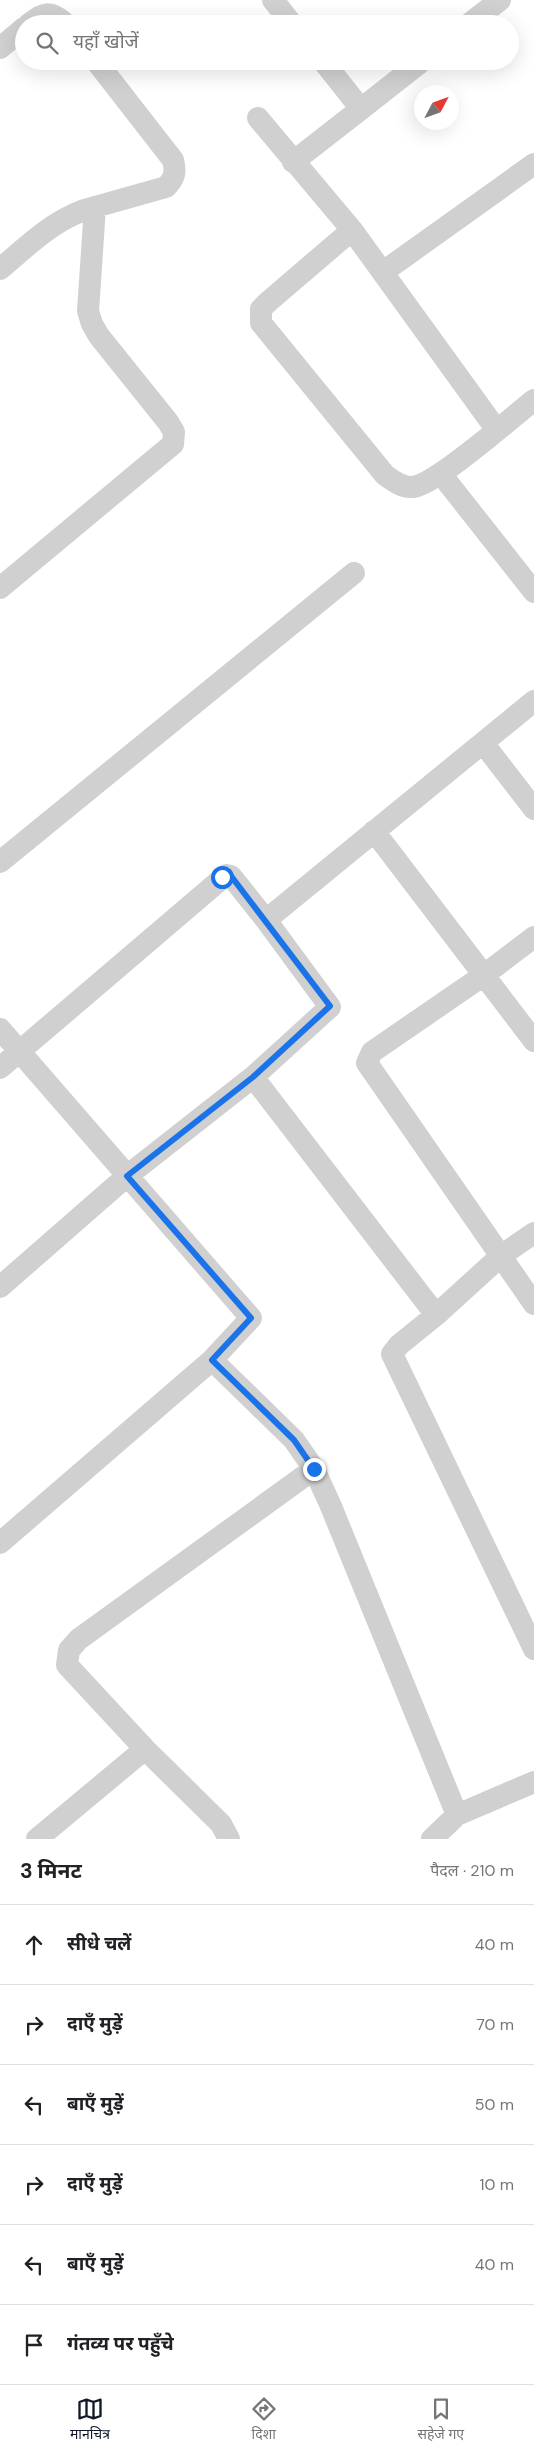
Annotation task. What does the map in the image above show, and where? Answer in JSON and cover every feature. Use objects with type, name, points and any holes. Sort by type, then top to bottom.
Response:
[{"type":"street","points":[[273,0],[285,15]]},
{"type":"street","points":[[481,15],[500,0]]},
{"type":"street","points":[[39,15],[48,12],[55,15]]},
{"type":"street","points":[[0,48],[15,36]]},
{"type":"street","points":[[0,270],[51,226],[77,211],[166,187],[173,180],[176,170],[173,160],[103,70]]},
{"type":"street","points":[[330,70],[361,109]]},
{"type":"street","points":[[293,162],[411,70]]},
{"type":"street","points":[[258,118],[352,230],[496,429]]},
{"type":"street","points":[[383,272],[534,164]]},
{"type":"street","points":[[0,588],[173,444],[174,432],[168,422],[99,336],[92,324],[88,311],[96,207]]},
{"type":"street","points":[[352,230],[268,302],[261,309],[260,322],[385,475],[398,484],[413,487],[441,474],[534,400]]},
{"type":"street","points":[[441,474],[534,592]]},
{"type":"street","points":[[0,862],[354,573]]},
{"type":"street","points":[[266,920],[534,701]]},
{"type":"street","points":[[483,743],[534,810]]},
{"type":"street","points":[[374,831],[534,1041]]},
{"type":"street","points":[[0,1068],[226,875],[231,876],[266,920],[330,1006],[253,1077],[127,1176],[0,1287]]},
{"type":"street","points":[[534,937],[484,975],[372,1052],[367,1063],[502,1255],[534,1304]]},
{"type":"street","points":[[0,1029],[251,1318],[212,1360],[0,1543]]},
{"type":"street","points":[[253,1077],[436,1315]]},
{"type":"street","points":[[534,1233],[502,1255],[436,1315],[399,1345],[392,1354],[534,1649]]},
{"type":"street","points":[[212,1360],[294,1440],[314,1469],[457,1815]]},
{"type":"street","points":[[229,1839],[222,1824],[145,1749],[68,1665],[69,1650],[78,1639],[314,1469]]},
{"type":"street","points":[[37,1839],[145,1749]]},
{"type":"street","points":[[432,1839],[457,1815],[534,1782]]},
{"type":"route","points":[[222,877],[228,874],[231,876],[330,1006],[253,1077],[127,1176],[251,1318],[212,1360],[294,1440],[314,1469]]}]
